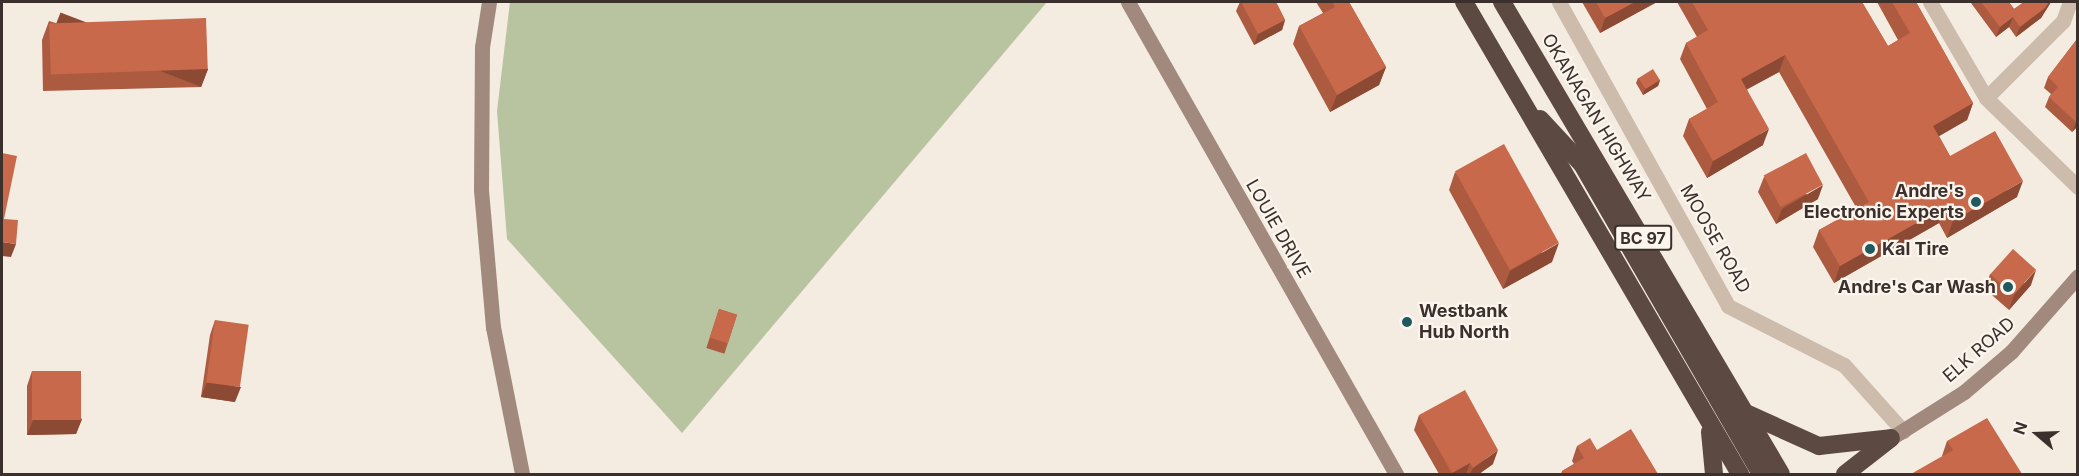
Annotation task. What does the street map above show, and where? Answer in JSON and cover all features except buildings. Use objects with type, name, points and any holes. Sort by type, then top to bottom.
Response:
[{"type":"highway","name":"BC 97","points":[[1464,2],[1740,474]]},
{"type":"highway","name":"OKANAGAN HIGHWAY","points":[[1502,2],[1781,474]]},
{"type":"highway","points":[[1516,94],[1582,164],[1761,474]]},
{"type":"highway","points":[[1703,410],[1714,446],[1714,474]]},
{"type":"highway","points":[[1747,413],[1819,446],[1897,435]]},
{"type":"highway","points":[[1848,474],[1897,435]]},
{"type":"street","points":[[489,2],[482,47],[481,190],[493,327],[522,474]]},
{"type":"street","name":"LOUIE DRIVE","points":[[1128,2],[1396,474]]},
{"type":"street","name":"MOOSE ROAD","points":[[1559,2],[1728,306],[1844,365],[1897,435]]},
{"type":"street","points":[[1930,2],[1986,98],[2078,187]]},
{"type":"street","points":[[1986,98],[2063,21],[2070,2]]},
{"type":"street","name":"ELK ROAD","points":[[1897,435],[1964,392],[2011,352],[2078,276]]},
{"type":"green space","points":[[510,2],[1047,2],[682,433],[507,239],[497,111]]},
{"type":"place","name":"Andre's Electronic Experts","points":[[1976,202]]},
{"type":"place","name":"Kal Tire","points":[[1870,249]]},
{"type":"place","name":"Andre's Car Wash","points":[[2008,287]]},
{"type":"place","name":"Westbank Hub North","points":[[1407,322]]}]
